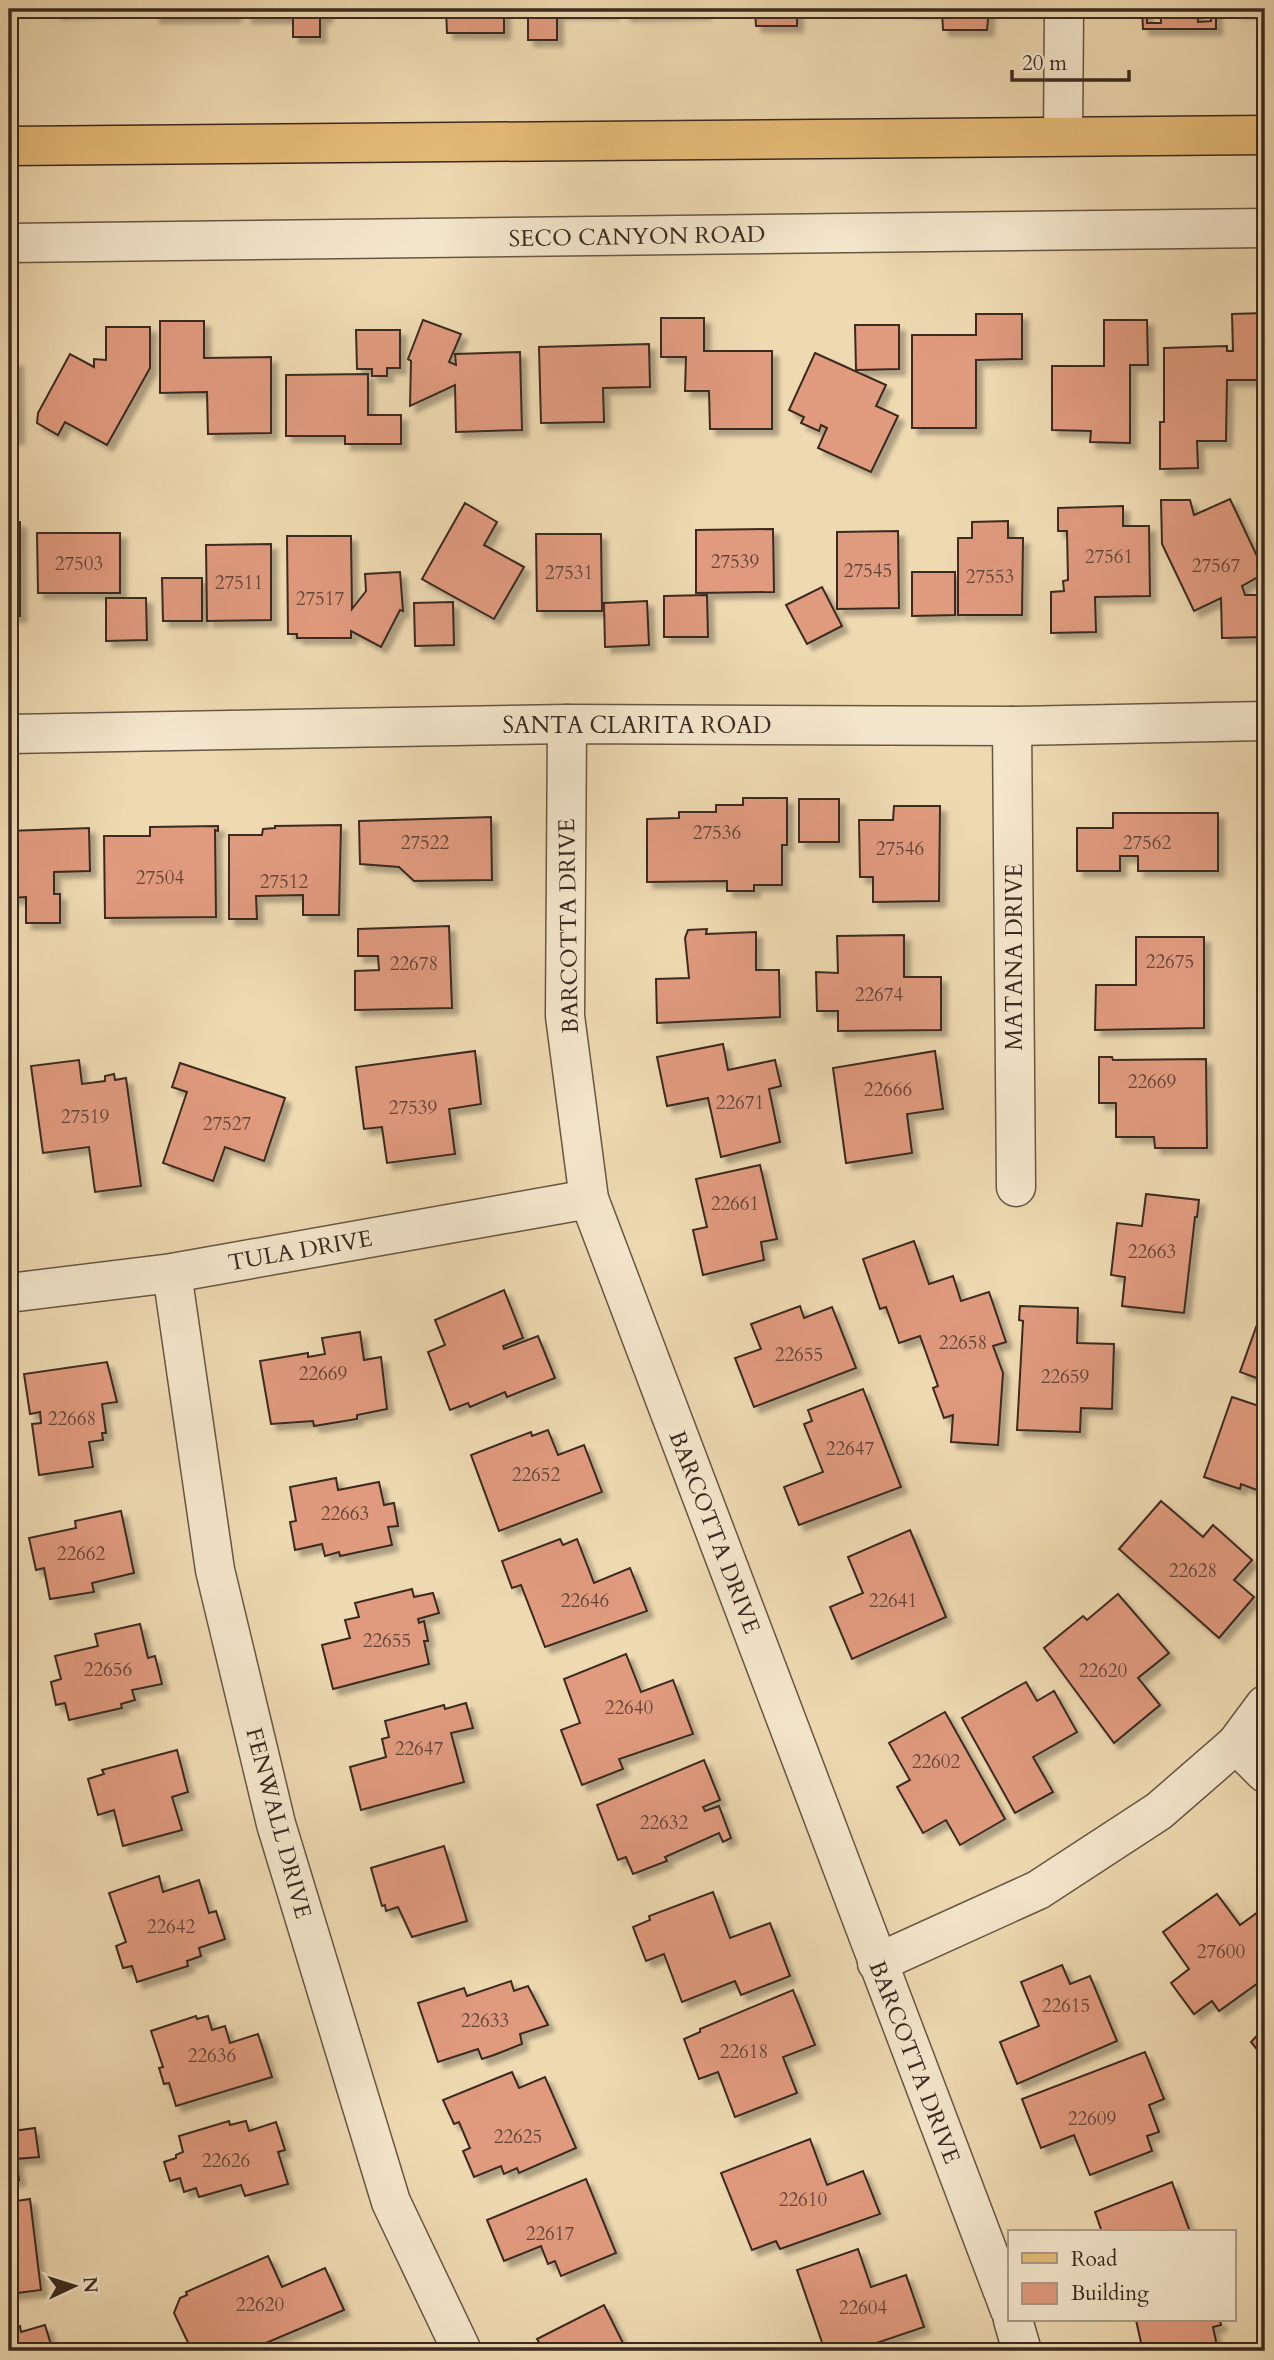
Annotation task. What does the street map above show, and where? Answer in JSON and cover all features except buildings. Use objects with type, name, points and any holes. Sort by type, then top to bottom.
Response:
[{"type":"main road","points":[[9,146],[1265,135]]},
{"type":"street","points":[[1063,136],[1065,9]]},
{"type":"street","name":"SECO CANYON ROAD","points":[[9,243],[1265,228]]},
{"type":"street","name":"SANTA CLARITA ROAD","points":[[9,734],[567,724],[1012,726],[1265,721]]},
{"type":"street","name":"BARCOTTA DRIVE","points":[[567,724],[565,1016],[589,1199],[1008,2305]]},
{"type":"street","name":"MATANA DRIVE","points":[[1012,726],[1016,1187]]},
{"type":"street","name":"TULA DRIVE","points":[[9,1293],[172,1273],[589,1199]]},
{"type":"street","name":"FENWALL DRIVE","points":[[172,1273],[215,1570],[276,1824],[391,2202],[462,2351]]},
{"type":"street","points":[[877,1963],[1038,1890],[1158,1811],[1236,1744],[1265,1705]]},
{"type":"street","points":[[1236,1744],[1265,1773]]},
{"type":"street","points":[[1014,2322],[1022,2351]]}]
